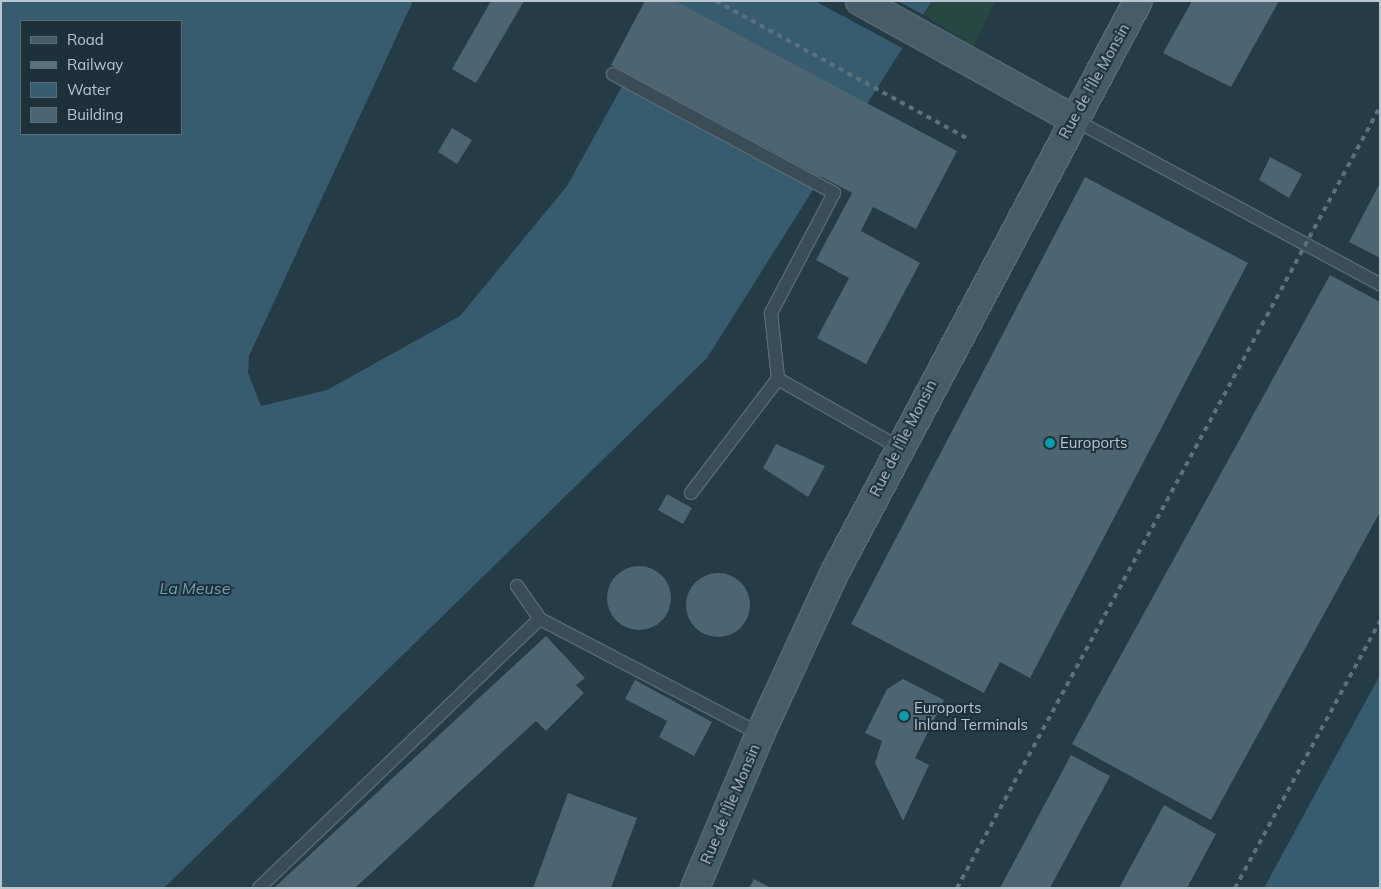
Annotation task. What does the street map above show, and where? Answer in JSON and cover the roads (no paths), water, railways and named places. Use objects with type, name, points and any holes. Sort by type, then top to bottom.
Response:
[{"type":"street","points":[[860,1],[1073,119]]},
{"type":"street","name":"Rue de l'Île Monsin","points":[[695,888],[760,734],[898,447],[1138,1]]},
{"type":"lane","points":[[613,74],[834,193],[772,313],[778,379],[691,493]]},
{"type":"lane","points":[[1073,119],[1380,284]]},
{"type":"lane","points":[[778,379],[898,447]]},
{"type":"lane","points":[[517,586],[540,619],[760,734]]},
{"type":"lane","points":[[259,888],[540,619]]},
{"type":"water","name":"La Meuse","points":[[1,1],[413,1],[249,356],[248,373],[261,406],[327,390],[460,316],[567,186],[669,1],[932,1],[707,358],[164,888],[1,888]]},
{"type":"water","points":[[1380,675],[1380,888],[1264,888]]},
{"type":"railway","points":[[716,1],[966,138]]},
{"type":"railway","points":[[957,888],[1380,107]]},
{"type":"railway","points":[[1235,888],[1380,621]]},
{"type":"place","name":"Euroports","points":[[1050,443]]},
{"type":"place","name":"Euroports Inland Terminals","points":[[904,716]]}]
